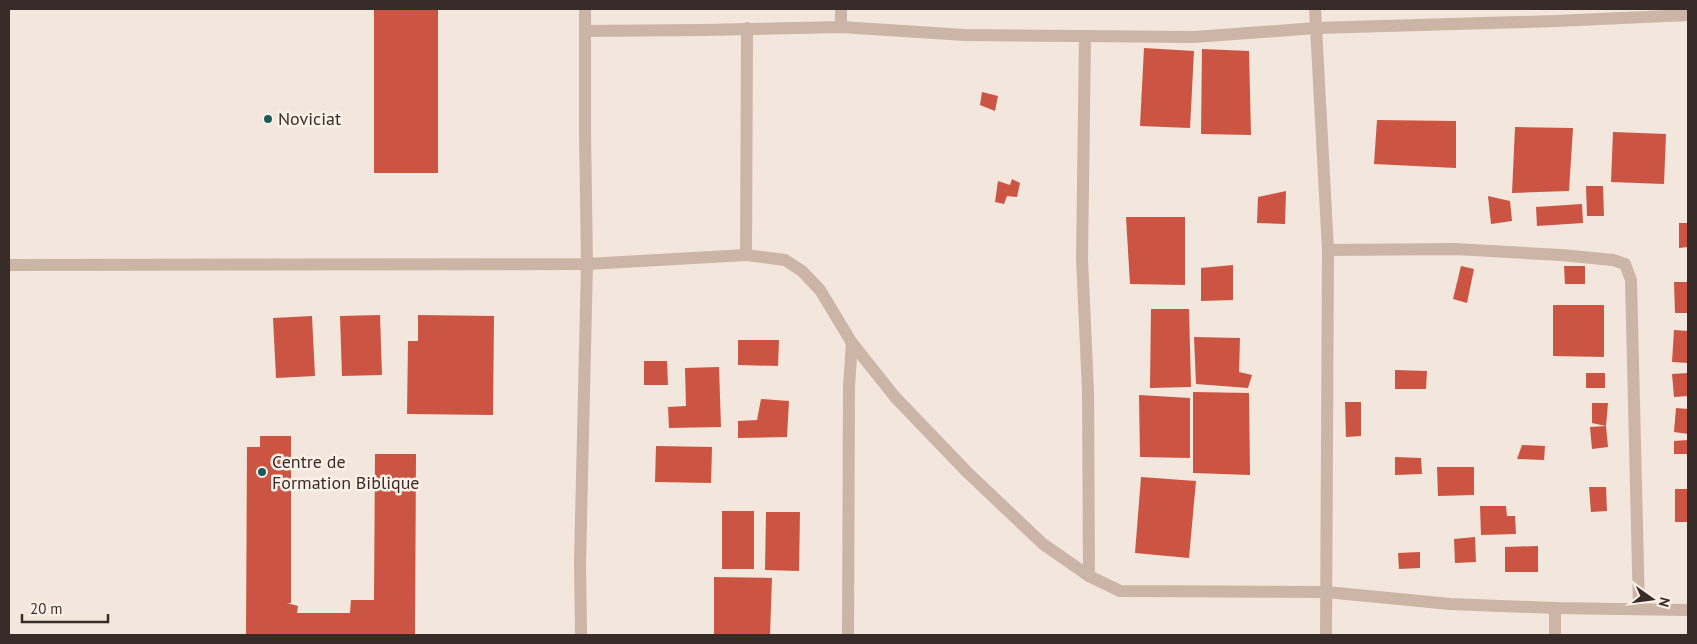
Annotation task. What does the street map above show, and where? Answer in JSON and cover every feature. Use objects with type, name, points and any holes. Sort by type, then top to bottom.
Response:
[{"type":"street","points":[[581,635],[580,553],[586,264],[585,9]]},
{"type":"street","points":[[841,9],[841,26]]},
{"type":"street","points":[[1316,9],[1328,250],[1326,635]]},
{"type":"street","points":[[585,31],[841,26],[965,35],[1194,37],[1316,28],[1556,15],[1688,15]]},
{"type":"street","points":[[746,255],[747,28]]},
{"type":"street","points":[[1085,36],[1082,259],[1088,391],[1090,576]]},
{"type":"street","points":[[1328,250],[1455,249],[1561,255],[1613,260],[1625,264],[1631,280],[1639,609]]},
{"type":"street","points":[[9,265],[586,264],[746,255],[785,260],[802,271],[820,290],[852,343],[895,397],[967,472],[1043,544],[1090,576],[1120,591],[1326,592],[1450,604],[1688,610]]},
{"type":"street","points":[[848,635],[849,386],[852,343]]},
{"type":"street","points":[[1555,608],[1555,635]]},
{"type":"building","points":[[374,9],[438,9],[438,173],[374,173]]},
{"type":"building","points":[[1144,48],[1194,51],[1190,128],[1140,126]]},
{"type":"building","points":[[1202,49],[1249,51],[1251,135],[1201,134]]},
{"type":"building","points":[[982,92],[998,96],[995,111],[980,105]]},
{"type":"building","points":[[1377,120],[1456,121],[1456,168],[1374,164]]},
{"type":"building","points":[[1515,127],[1573,128],[1569,191],[1512,193]]},
{"type":"building","points":[[1613,132],[1666,134],[1664,184],[1611,182]]},
{"type":"building","points":[[1012,179],[1020,183],[1017,197],[1007,196],[1004,204],[995,202],[998,181],[1010,185]]},
{"type":"building","points":[[1586,186],[1603,186],[1604,216],[1587,216]]},
{"type":"building","points":[[1286,191],[1285,224],[1257,223],[1258,197]]},
{"type":"building","points":[[1488,196],[1510,201],[1512,221],[1491,224]]},
{"type":"building","points":[[1582,204],[1583,223],[1537,226],[1536,207]]},
{"type":"building","points":[[1126,217],[1185,217],[1185,285],[1130,284]]},
{"type":"building","points":[[1679,223],[1688,223],[1688,247],[1679,248]]},
{"type":"building","points":[[1233,265],[1233,300],[1201,301],[1201,268]]},
{"type":"building","points":[[1461,266],[1474,269],[1467,303],[1453,299]]},
{"type":"building","points":[[1564,266],[1585,266],[1585,284],[1565,284]]},
{"type":"building","points":[[1674,282],[1688,282],[1688,313],[1675,313]]},
{"type":"building","points":[[1553,305],[1604,305],[1604,357],[1553,356]]},
{"type":"building","points":[[1151,309],[1189,309],[1191,387],[1150,388]]},
{"type":"building","points":[[380,315],[382,375],[342,376],[340,316]]},
{"type":"building","points":[[418,315],[494,316],[493,415],[407,414],[408,341],[418,341]]},
{"type":"building","points":[[312,316],[315,376],[276,378],[273,318]]},
{"type":"building","points":[[1674,330],[1688,331],[1688,363],[1672,362]]},
{"type":"building","points":[[1194,337],[1240,338],[1239,372],[1252,375],[1248,388],[1196,384]]},
{"type":"building","points":[[738,340],[779,340],[778,366],[738,365]]},
{"type":"building","points":[[644,361],[667,361],[668,385],[644,385]]},
{"type":"building","points":[[719,367],[721,427],[669,428],[668,407],[686,406],[685,368]]},
{"type":"building","points":[[1395,370],[1427,371],[1426,389],[1395,389]]},
{"type":"building","points":[[1586,373],[1605,373],[1605,388],[1586,388]]},
{"type":"building","points":[[1688,373],[1688,396],[1674,397],[1672,374]]},
{"type":"building","points":[[1193,392],[1249,393],[1250,475],[1193,473]]},
{"type":"building","points":[[1139,395],[1190,398],[1190,458],[1140,457]]},
{"type":"building","points":[[761,399],[789,401],[787,437],[738,438],[738,421],[757,420]]},
{"type":"building","points":[[1345,402],[1361,402],[1361,436],[1346,437]]},
{"type":"building","points":[[1592,403],[1608,403],[1606,426],[1592,423]]},
{"type":"building","points":[[1676,408],[1688,409],[1688,434],[1674,432]]},
{"type":"building","points":[[1606,426],[1608,447],[1592,449],[1590,427]]},
{"type":"building","points":[[260,436],[291,436],[291,603],[287,603],[298,606],[297,613],[350,613],[351,600],[374,600],[375,454],[416,454],[415,635],[246,635],[247,447],[260,447]]},
{"type":"building","points":[[1688,440],[1688,454],[1674,454],[1674,441]]},
{"type":"building","points":[[1522,445],[1545,446],[1544,460],[1517,459]]},
{"type":"building","points":[[656,446],[712,447],[711,483],[655,482]]},
{"type":"building","points":[[1395,457],[1421,458],[1422,474],[1395,475]]},
{"type":"building","points":[[1437,467],[1474,467],[1474,495],[1438,496]]},
{"type":"building","points":[[1141,477],[1196,481],[1189,558],[1135,553]]},
{"type":"building","points":[[1589,487],[1606,487],[1607,511],[1591,512]]},
{"type":"building","points":[[1675,489],[1688,489],[1688,522],[1675,522]]},
{"type":"building","points":[[1480,506],[1506,506],[1507,516],[1515,516],[1516,534],[1481,535]]},
{"type":"building","points":[[722,511],[754,511],[754,569],[722,569]]},
{"type":"building","points":[[766,512],[800,512],[799,571],[765,570]]},
{"type":"building","points":[[1475,537],[1476,562],[1455,563],[1454,539]]},
{"type":"building","points":[[1538,546],[1538,572],[1505,572],[1505,547]]},
{"type":"building","points":[[1420,552],[1420,568],[1399,569],[1398,553]]},
{"type":"building","points":[[714,577],[772,578],[770,635],[714,635]]},
{"type":"place","name":"Noviciat","points":[[268,119]]},
{"type":"place","name":"Centre de Formation Biblique","points":[[262,472]]}]
